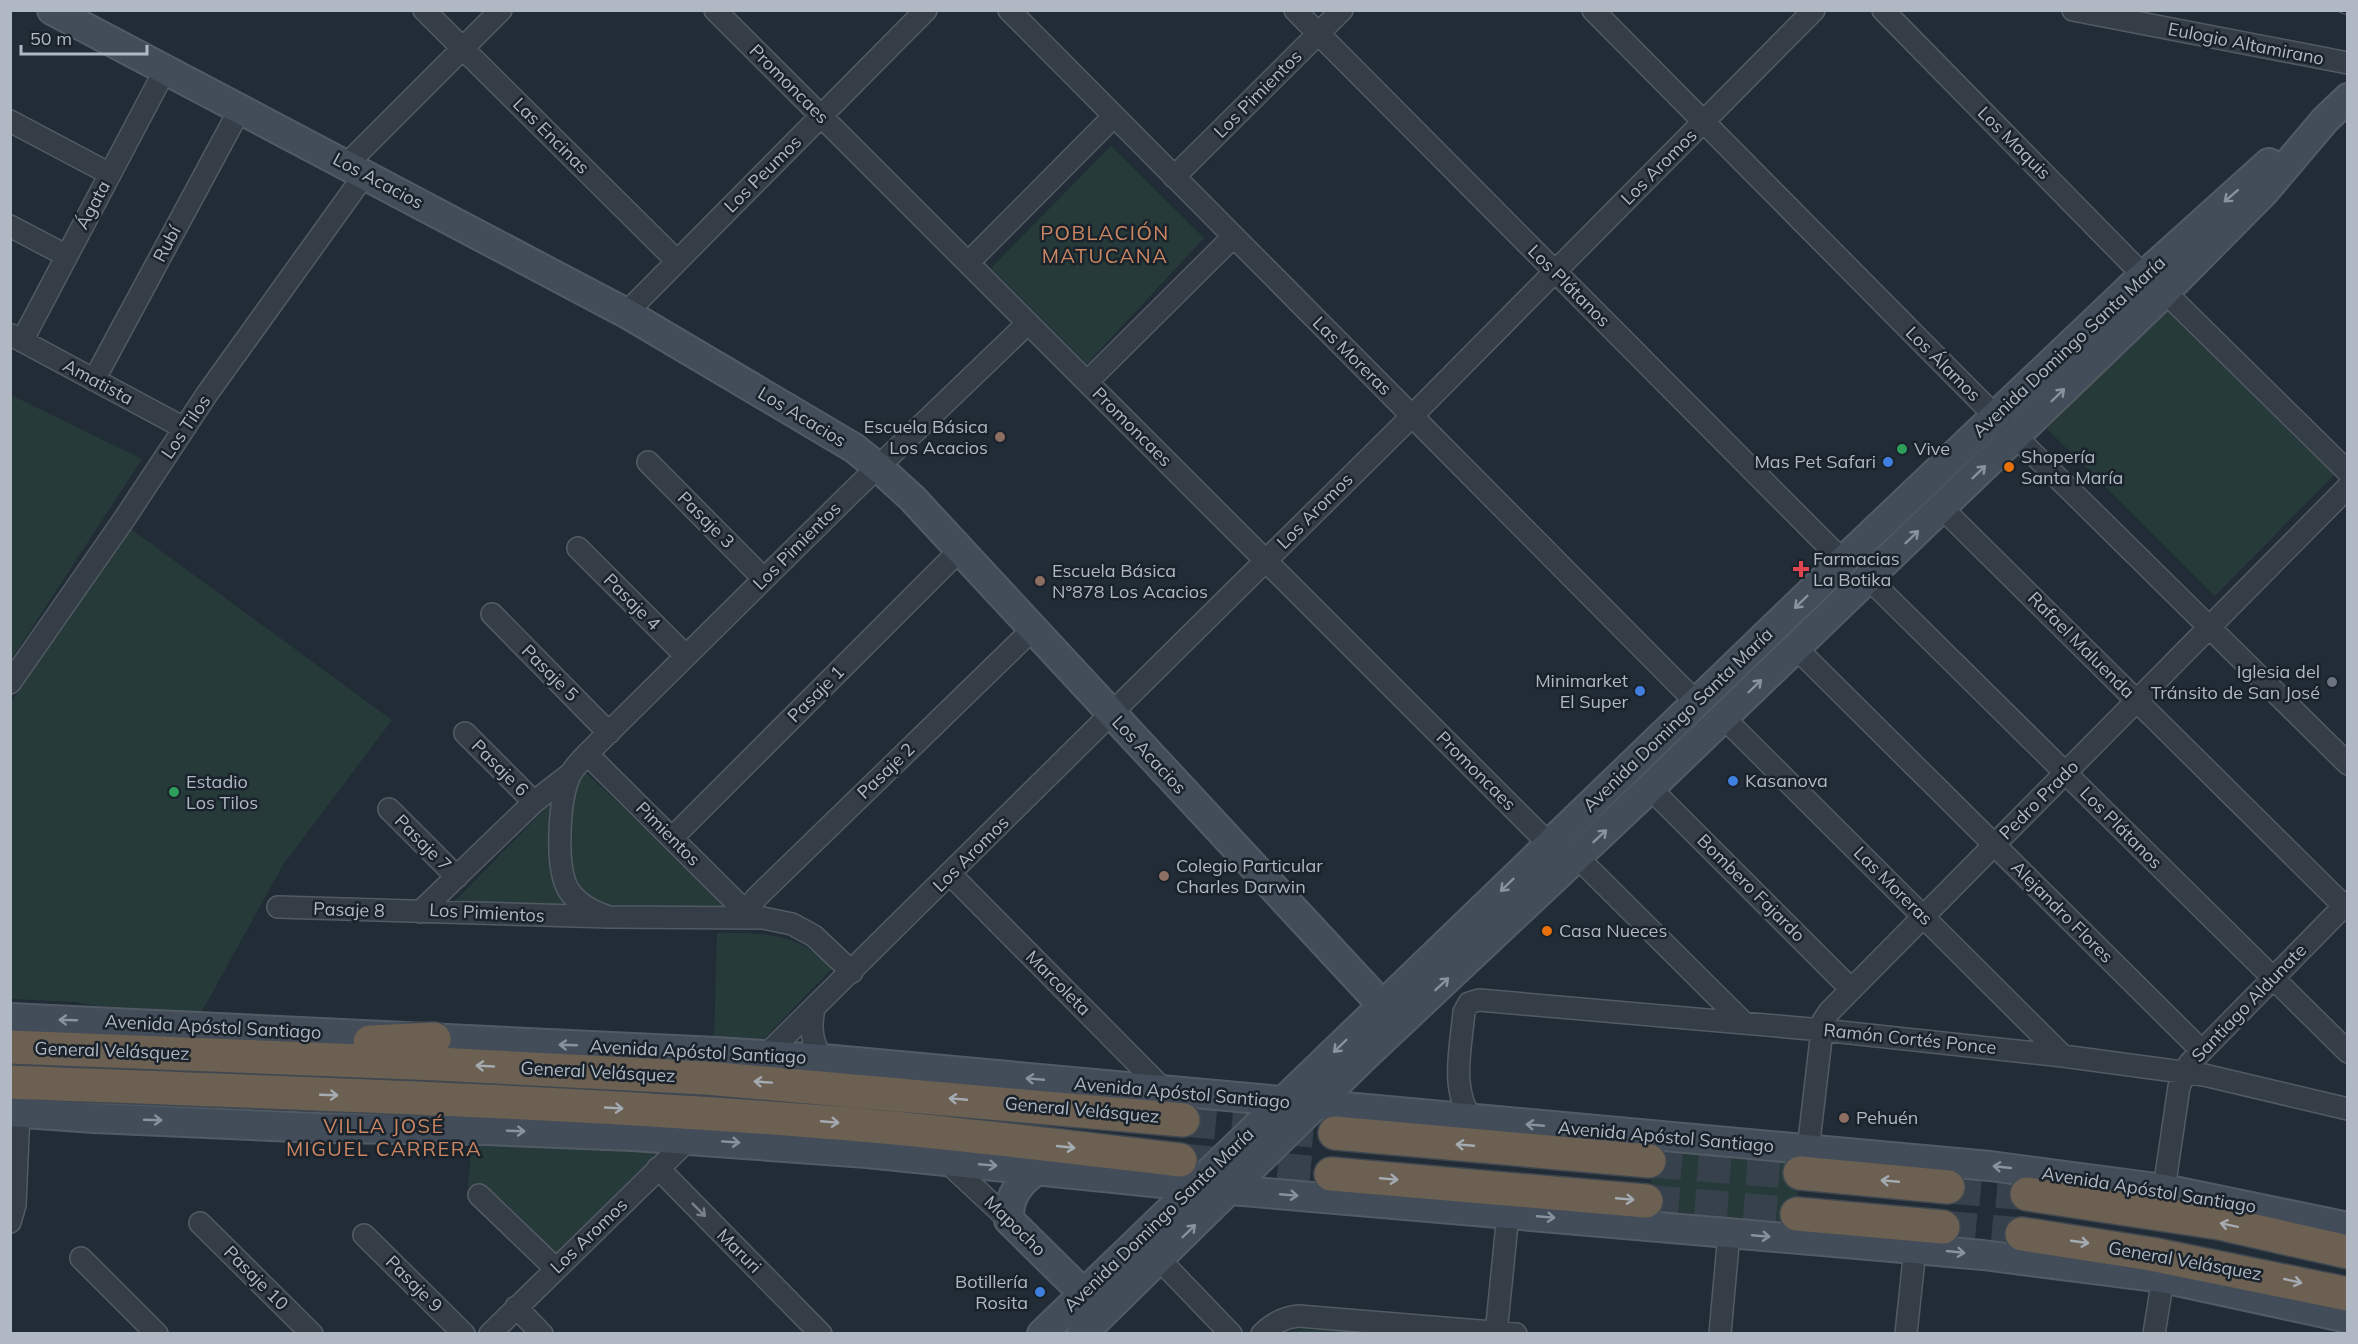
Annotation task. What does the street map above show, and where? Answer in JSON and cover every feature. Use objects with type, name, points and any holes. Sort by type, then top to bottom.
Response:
[{"type":"highway","points":[[208,1055],[434,1039]]},
{"type":"highway","name":"General Velásquez","points":[[10,1047],[706,1078],[1183,1120]]},
{"type":"highway","name":"General Velásquez","points":[[13,1103],[115,1102],[270,1093],[646,1109],[813,1121],[1187,1173]]},
{"type":"highway","points":[[1335,1133],[1649,1161]]},
{"type":"highway","points":[[1804,1162],[1948,1187]]},
{"type":"highway","points":[[1331,1174],[1646,1201]]},
{"type":"highway","points":[[2027,1194],[2208,1221],[2348,1252]]},
{"type":"highway","points":[[1797,1214],[1943,1227]]},
{"type":"highway","name":"General Velásquez","points":[[2022,1234],[2161,1256],[2347,1312]]},
{"type":"main road","name":"Los Acacios","points":[[53,11],[626,313],[828,432],[879,468],[912,498],[1391,1015]]},
{"type":"main road","name":"Avenida Domingo Santa María","points":[[1042,1334],[1083,1293],[1187,1173],[1391,1015],[1577,857],[1650,788],[2016,436],[2238,190],[2325,120],[2348,98]]},
{"type":"main road","name":"Avenida Domingo Santa María","points":[[1082,1334],[1364,1057],[1391,1015],[1549,844],[1995,417],[2155,284]]},
{"type":"main road","name":"Avenida Apóstol Santiago","points":[[10,1018],[252,1028],[823,1059],[1387,1111],[1804,1162],[1990,1166],[2164,1189],[2348,1227]]},
{"type":"main road","points":[[1364,1057],[1367,1088],[1378,1104],[1387,1111]]},
{"type":"main road","points":[[13,1103],[94,1118],[318,1128],[498,1131],[688,1139],[1040,1169],[1187,1173],[1231,1190],[1915,1249],[2090,1267],[2347,1312]]},
{"type":"main road","points":[[1009,1220],[1010,1205],[1015,1192],[1023,1181],[1040,1169]]},
{"type":"main road","name":"Mapocho","points":[[1009,1220],[1083,1293]]},
{"type":"street","name":"Las Encinas","points":[[424,10],[677,261]]},
{"type":"street","name":"Los Tilos","points":[[10,683],[184,429],[356,170],[463,49],[501,10]]},
{"type":"street","name":"Promoncaes","points":[[716,10],[1549,844]]},
{"type":"street","name":"Los Peumos","points":[[626,313],[926,10]]},
{"type":"street","name":"Las Moreras","points":[[1009,10],[1695,702]]},
{"type":"street","name":"Los Plátanos","points":[[1295,10],[1843,561]]},
{"type":"street","name":"Los Pimientos","points":[[1174,177],[1342,10]]},
{"type":"street","name":"Los Álamos","points":[[1593,10],[1995,417],[2348,764]]},
{"type":"street","name":"Los Aromos","points":[[766,1055],[1412,416],[1814,10]]},
{"type":"street","name":"Los Maquis","points":[[1884,10],[2155,284],[2348,472]]},
{"type":"street","name":"Eulogio Altamirano","points":[[2073,10],[2348,63]]},
{"type":"street","name":"Ágata","points":[[16,338],[67,256],[165,69]]},
{"type":"street","name":"Rubí","points":[[94,380],[240,109]]},
{"type":"street","points":[[968,263],[1114,116]]},
{"type":"street","points":[[10,121],[110,174]]},
{"type":"street","points":[[10,226],[67,256]]},
{"type":"street","points":[[1087,382],[1233,237]]},
{"type":"street","name":"Los Pimientos","points":[[420,912],[534,802],[570,774],[587,754],[764,579],[1028,323]]},
{"type":"street","name":"Amatista","points":[[16,338],[184,429]]},
{"type":"street","name":"Pasaje 3","points":[[648,462],[764,579]]},
{"type":"street","name":"Pedro Prado","points":[[1804,1162],[1823,1021],[1829,1012],[2348,487]]},
{"type":"street","name":"Rafael Maluenda","points":[[1942,508],[2346,906]]},
{"type":"street","name":"Pasaje 4","points":[[578,548],[686,656]]},
{"type":"street","name":"Pasaje 1","points":[[672,838],[960,550]]},
{"type":"street","name":"Los Plátanos","points":[[1868,578],[2348,1052]]},
{"type":"street","name":"Pasaje 5","points":[[492,614],[609,733]]},
{"type":"street","name":"Pasaje 2","points":[[745,918],[755,898],[1033,629]]},
{"type":"street","name":"Alejandro Flores","points":[[1796,648],[2201,1050]]},
{"type":"street","name":"Las Moreras","points":[[1724,717],[2062,1056]]},
{"type":"street","name":"Pasaje 6","points":[[465,733],[534,802]]},
{"type":"street","name":"Pimientos","points":[[587,754],[737,903],[745,918]]},
{"type":"street","name":"Los Pimientos","points":[[570,774],[562,814],[563,877],[576,899],[588,908],[609,917]]},
{"type":"street","name":"Bombero Fajardo","points":[[1650,788],[1851,989]]},
{"type":"street","name":"Pasaje 7","points":[[389,809],[457,877]]},
{"type":"street","points":[[1577,857],[1744,1023]]},
{"type":"street","name":"Marcoleta","points":[[950,874],[1166,1092]]},
{"type":"street","name":"Santiago Aldunate","points":[[2164,1189],[2179,1087],[2184,1073],[2201,1050],[2346,906]]},
{"type":"street","name":"Pasaje 8","points":[[278,907],[420,912]]},
{"type":"street","name":"Los Pimientos","points":[[420,912],[775,920],[803,929],[825,945],[852,972]]},
{"type":"street","name":"Ramón Cortés Ponce","points":[[1472,1120],[1462,1103],[1459,1084],[1464,1012],[1469,1003],[1479,1000],[1822,1030],[2062,1056],[2240,1083],[2348,1109]]},
{"type":"street","points":[[814,1009],[813,1038],[823,1059]]},
{"type":"street","points":[[10,1222],[15,1206],[13,1103]]},
{"type":"street","name":"Los Aromos","points":[[490,1334],[688,1139]]},
{"type":"street","name":"Mapocho","points":[[946,1161],[1009,1220]]},
{"type":"street","name":"Maruri","points":[[658,1168],[820,1334]]},
{"type":"street","points":[[479,1195],[555,1268]]},
{"type":"street","points":[[1262,1334],[1275,1323],[1299,1316],[1503,1333],[1508,1214]]},
{"type":"street","name":"Pasaje 10","points":[[200,1223],[309,1333]]},
{"type":"street","points":[[1720,1334],[1729,1233]]},
{"type":"street","name":"Pasaje 9","points":[[364,1235],[464,1334]]},
{"type":"street","points":[[1906,1334],[1915,1249]]},
{"type":"street","points":[[81,1258],[157,1334]]},
{"type":"street","points":[[1159,1259],[1231,1334]]},
{"type":"street","points":[[2154,1334],[2163,1278]]},
{"type":"street","points":[[516,1307],[542,1334]]},
{"type":"green space","points":[[1111,146],[1204,238],[1087,364],[991,268]]},
{"type":"green space","points":[[2166,308],[2334,475],[2215,596],[2047,429]]},
{"type":"green space","points":[[11,395],[142,459],[11,660]]},
{"type":"green space","name":"Estadio Los Tilos","points":[[131,529],[392,720],[283,865],[201,1013],[11,999],[11,702]]},
{"type":"green space","points":[[583,770],[728,907],[454,902]]},
{"type":"green space","points":[[717,933],[760,934],[792,941],[810,950],[832,969],[762,1041],[714,1038]]},
{"type":"green space","points":[[472,1141],[661,1151],[556,1257],[483,1187],[468,1187]]},
{"type":"green space","points":[[1655,1143],[1800,1154],[1796,1225],[1648,1209]]},
{"type":"green space","points":[[1302,1329],[1382,1333],[1279,1334]]},
{"type":"tunnel","points":[[1183,1120],[1335,1133]]},
{"type":"tunnel","points":[[1180,1160],[1331,1174]]},
{"type":"tunnel","points":[[1649,1161],[1800,1173]]},
{"type":"tunnel","points":[[1948,1187],[2027,1194]]},
{"type":"tunnel","points":[[1646,1201],[1797,1214]]},
{"type":"tunnel","points":[[1943,1227],[2022,1234]]},
{"type":"railway","points":[[2342,10],[2348,12]]},
{"type":"place","name":"Escuela Básica Los Acacios","points":[[1000,437]]},
{"type":"place","name":"Vive","points":[[1902,449]]},
{"type":"place","name":"Mas Pet Safari","points":[[1888,462]]},
{"type":"place","name":"Shopería Santa María","points":[[2009,467]]},
{"type":"place","name":"Farmacias La Botika","points":[[1801,569]]},
{"type":"place","name":"Escuela Básica N°878 Los Acacios","points":[[1040,581]]},
{"type":"place","name":"Iglesia del Tránsito de San José","points":[[2332,682]]},
{"type":"place","name":"Minimarket El Super","points":[[1640,691]]},
{"type":"place","name":"Kasanova","points":[[1733,781]]},
{"type":"place","name":"Estadio Los Tilos","points":[[174,792]]},
{"type":"place","name":"Colegio Particular Charles Darwin","points":[[1164,876]]},
{"type":"place","name":"Casa Nueces","points":[[1547,931]]},
{"type":"place","name":"Pehuén","points":[[1844,1118]]},
{"type":"place","name":"Botillería Rosita","points":[[1040,1292]]},
{"type":"district","name":"POBLACIÓN MATUCANA","points":[[1105,244]]},
{"type":"district","name":"VILLA JOSÉ MIGUEL CARRERA","points":[[384,1138]]}]
